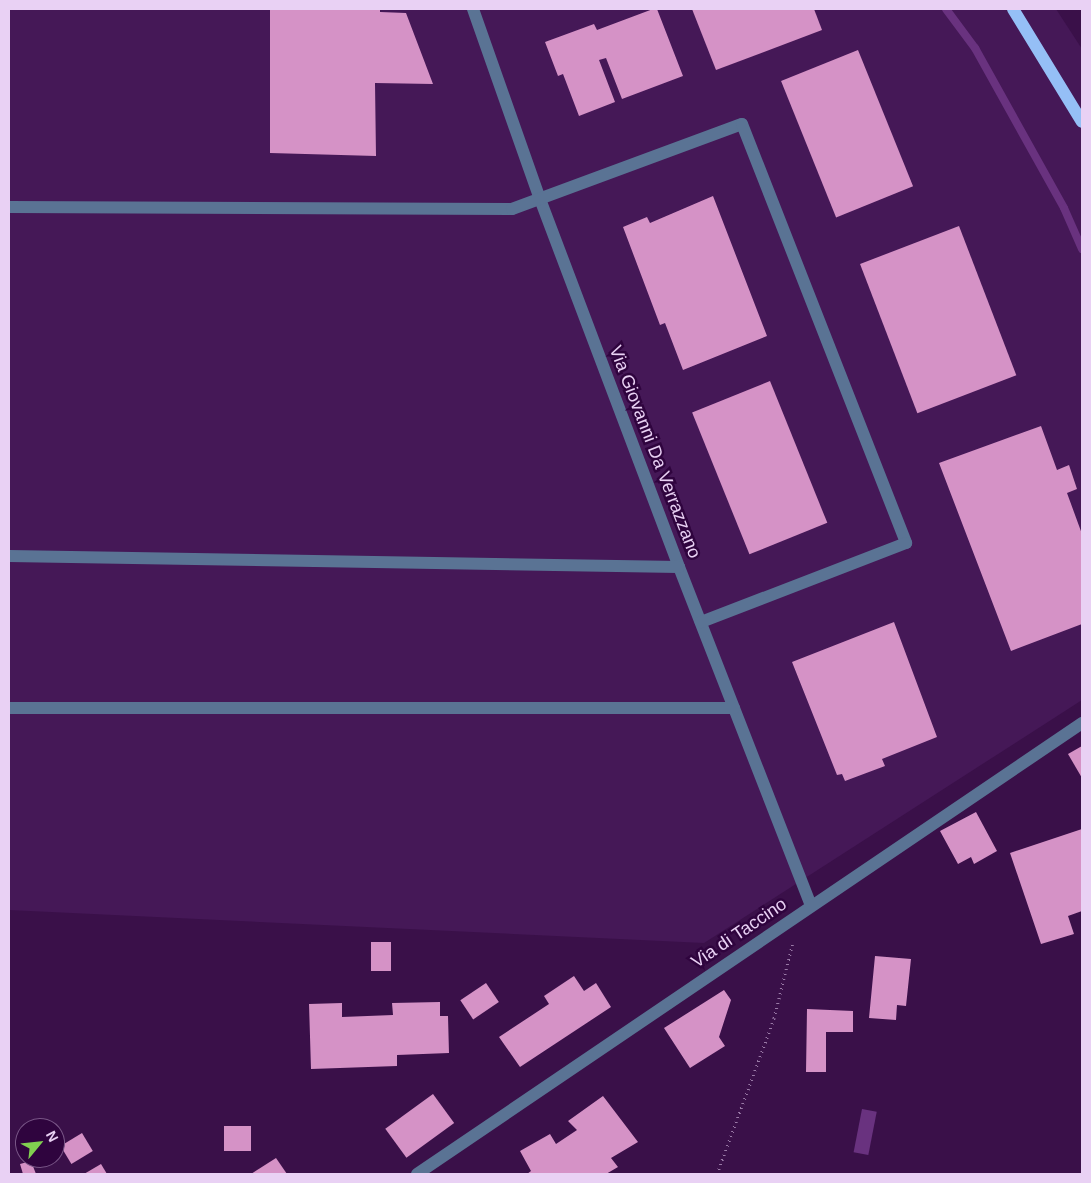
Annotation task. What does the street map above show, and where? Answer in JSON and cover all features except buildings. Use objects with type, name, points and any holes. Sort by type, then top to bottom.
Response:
[{"type":"main road","points":[[1013,9],[1082,122]]},
{"type":"street","name":"Via Giovanni Da Verrazzano","points":[[473,9],[540,199],[679,567],[811,905]]},
{"type":"street","points":[[9,207],[512,209],[742,124],[906,543],[701,622]]},
{"type":"street","points":[[9,556],[679,567]]},
{"type":"street","points":[[9,708],[734,708]]},
{"type":"street","name":"Via di Taccino","points":[[417,1174],[1082,723]]},
{"type":"path","points":[[717,1174],[774,1018],[800,913]]},
{"type":"shaded area","points":[[9,9],[1056,9],[1082,49],[1082,700],[704,943],[9,910]]},
{"type":"shaded area","points":[[862,1109],[877,1112],[868,1155],[854,1152]]},
{"type":"waterway","points":[[946,9],[975,48],[1064,208],[1082,249]]}]
